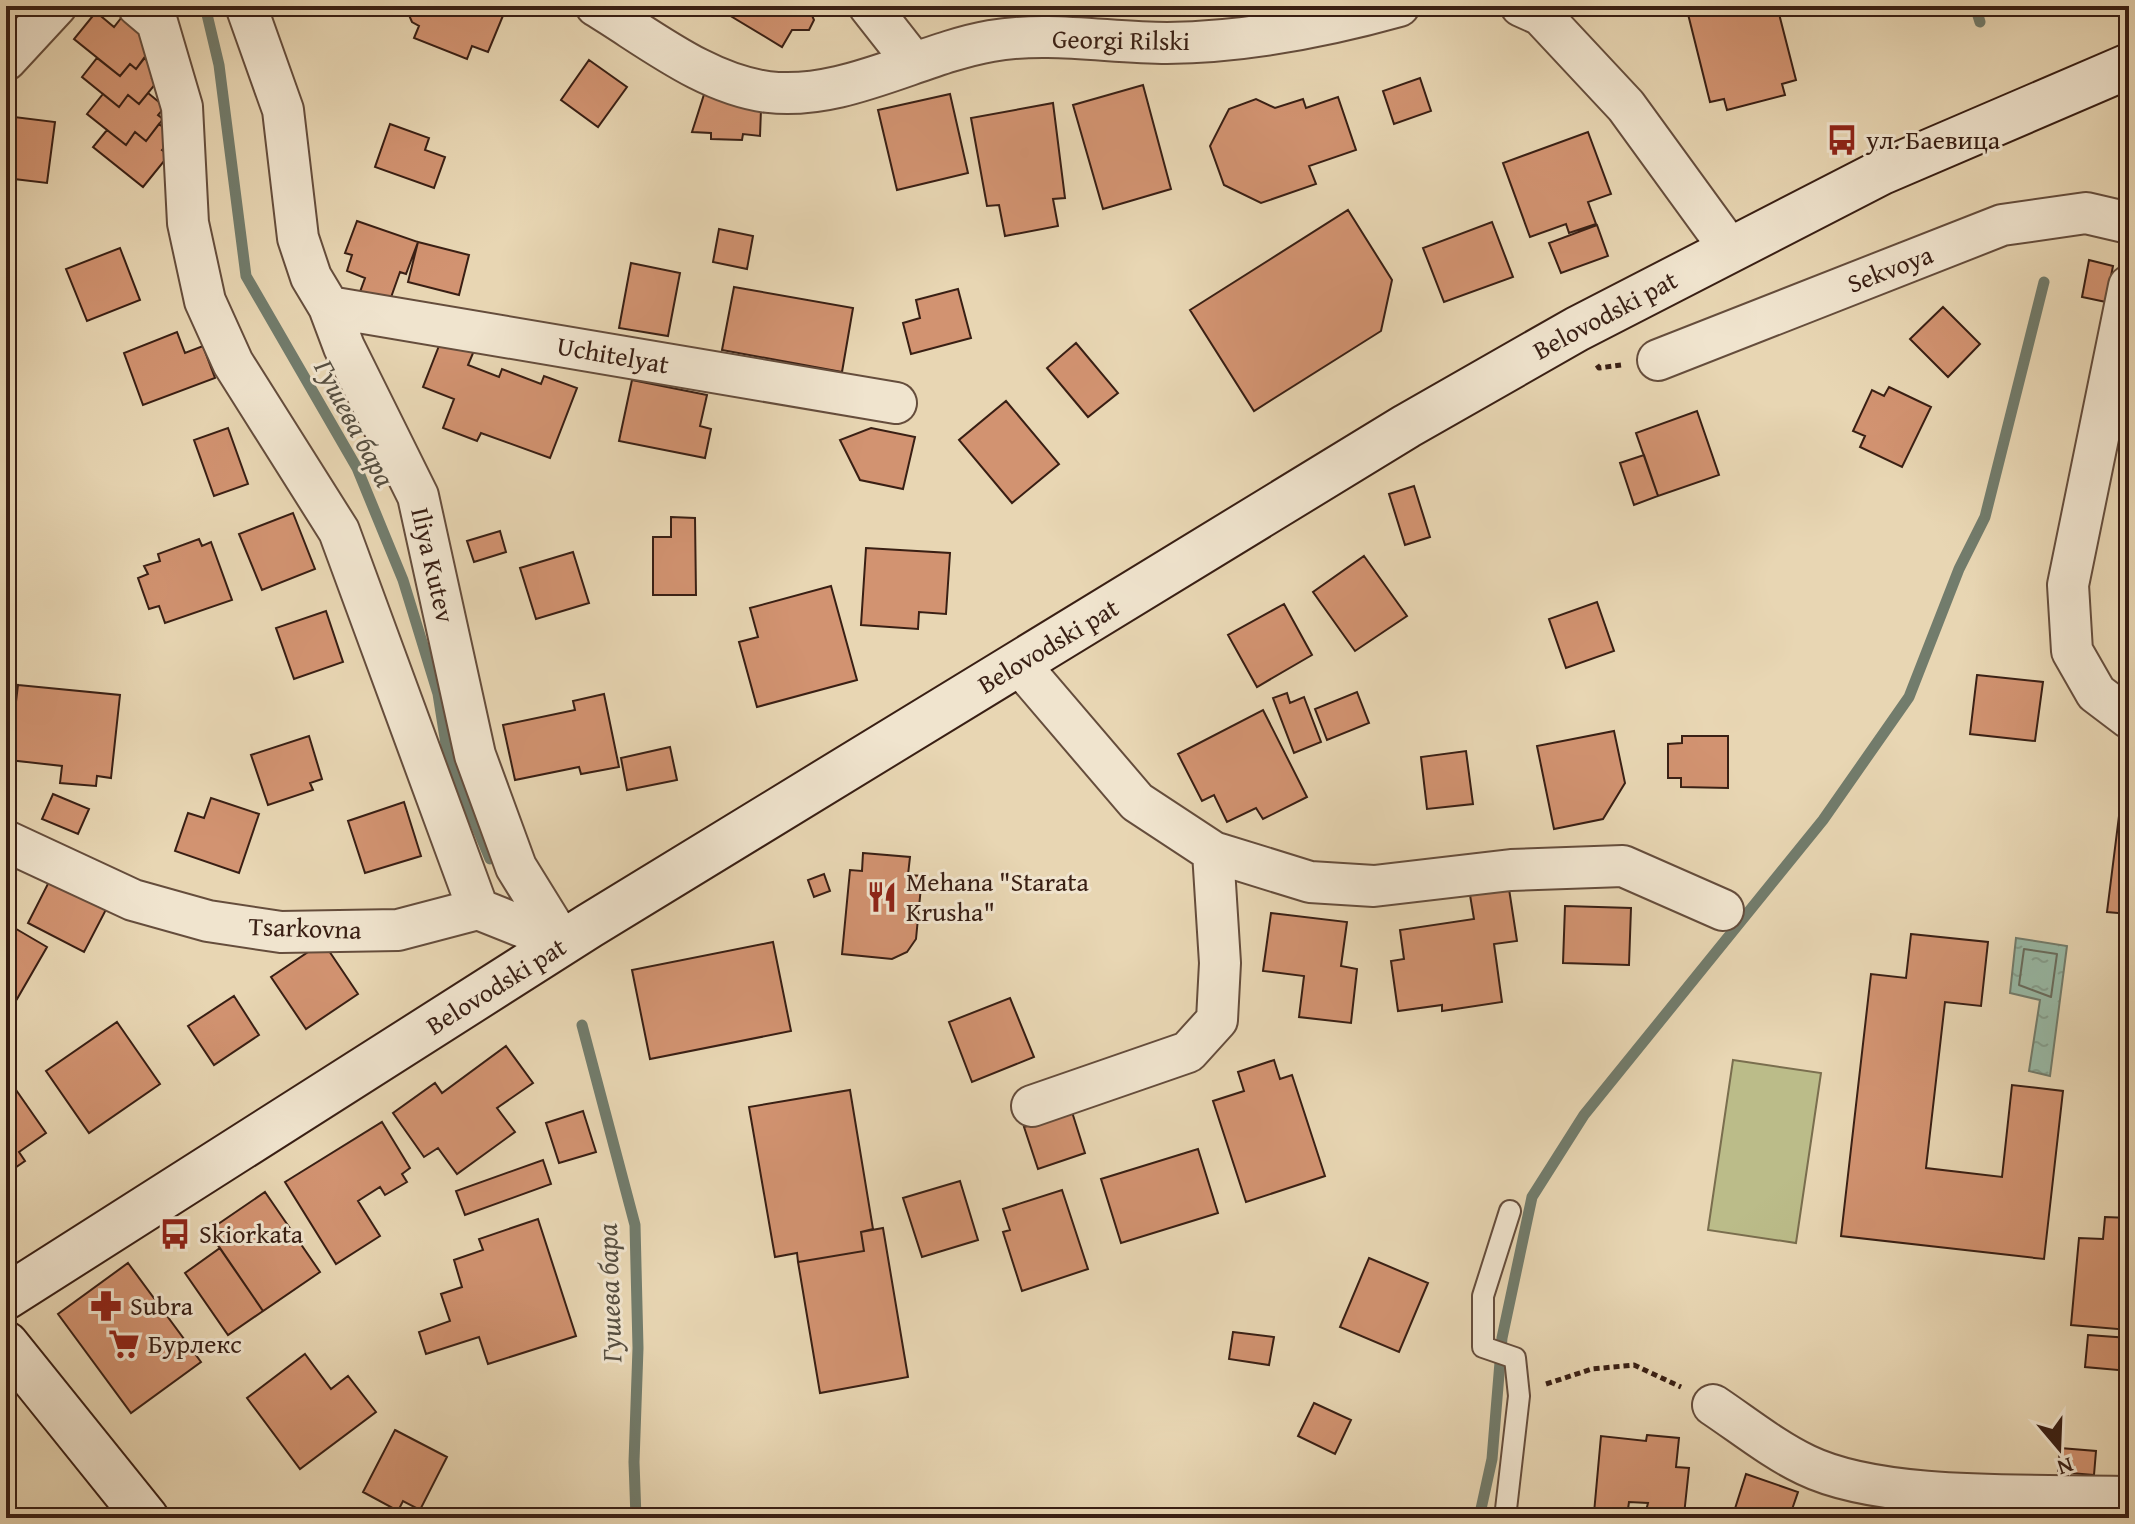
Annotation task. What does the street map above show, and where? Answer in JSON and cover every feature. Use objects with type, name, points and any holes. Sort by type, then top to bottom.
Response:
[{"type":"street","points":[[6,60],[56,6]]},
{"type":"street","points":[[138,6],[157,22],[182,107],[188,223],[205,301],[233,363],[339,531],[478,909],[563,943]]},
{"type":"street","name":"Iliya Kutev","points":[[246,6],[283,110],[298,238],[311,277],[329,307],[344,347],[418,496],[475,755],[516,867],[563,943]]},
{"type":"street","name":"Georgi Rilski","points":[[596,6],[719,80],[769,92],[821,90],[992,41],[1224,23],[1326,27],[1399,6]]},
{"type":"street","points":[[869,6],[913,62]]},
{"type":"street","points":[[1521,6],[1541,15],[1626,106],[1730,249]]},
{"type":"street","name":"Belovodski pat","points":[[6,1297],[563,943],[1407,426],[1577,329],[1882,172],[2129,66]]},
{"type":"street","name":"Sekvoya","points":[[1658,360],[2002,225],[2086,213],[2129,223]]},
{"type":"street","points":[[2129,286],[2068,585],[2072,651],[2096,693],[2129,718]]},
{"type":"street","name":"Uchitelyat","points":[[329,307],[896,403]]},
{"type":"street","points":[[1019,664],[1137,802],[1213,852],[1310,882],[1374,886],[1511,870],[1623,866],[1723,910]]},
{"type":"street","name":"Tsarkovna","points":[[6,841],[133,900],[208,921],[281,932],[398,930],[478,909]]},
{"type":"street","points":[[1032,1106],[1188,1052],[1217,1020],[1220,963],[1213,852]]},
{"type":"street","points":[[6,1344],[146,1518]]},
{"type":"street","points":[[1713,1405],[1806,1465],[1860,1483],[1934,1491],[2129,1497]]},
{"type":"lane","points":[[1505,1518],[1519,1396],[1515,1358],[1483,1347],[1483,1296],[1510,1211]]},
{"type":"path","points":[[1519,1396],[1592,1369],[1634,1365],[1713,1405]]},
{"type":"shaded area","points":[[1733,1060],[1821,1073],[1796,1243],[1708,1230]]},
{"type":"water","points":[[2016,938],[2067,946],[2050,1076],[2029,1071],[2040,1000],[2010,993]]},
{"type":"building","points":[[405,6],[507,6],[488,52],[472,46],[467,59],[414,38],[419,26],[412,22]]},
{"type":"building","points":[[714,6],[808,6],[814,20],[809,30],[792,30],[782,47]]},
{"type":"building","points":[[1686,6],[1777,6],[1796,80],[1782,84],[1785,95],[1727,110],[1724,99],[1710,102]]},
{"type":"building","points":[[96,12],[114,27],[125,13],[153,47],[136,69],[130,64],[120,76],[74,39]]},
{"type":"building","points":[[97,58],[120,76],[130,64],[136,69],[144,58],[159,70],[152,78],[157,82],[139,104],[128,95],[119,107],[82,77]]},
{"type":"building","points":[[589,60],[627,87],[598,127],[561,100]]},
{"type":"building","points":[[1420,78],[1431,111],[1394,124],[1383,91]]},
{"type":"building","points":[[708,82],[761,109],[760,136],[743,134],[742,140],[711,139],[711,133],[692,132]]},
{"type":"building","points":[[1143,85],[1171,189],[1103,209],[1073,105]]},
{"type":"building","points":[[148,93],[165,107],[158,115],[163,119],[146,141],[135,132],[126,145],[87,114],[103,94],[119,107],[128,95],[139,104]]},
{"type":"building","points":[[950,94],[968,173],[897,190],[878,110]]},
{"type":"building","points":[[1338,97],[1356,150],[1309,166],[1316,184],[1261,203],[1224,185],[1210,146],[1229,109],[1256,99],[1275,108],[1303,99],[1306,108]]},
{"type":"building","points":[[1053,103],[1065,198],[1053,199],[1058,226],[1005,236],[999,205],[987,206],[971,118]]},
{"type":"building","points":[[6,116],[55,122],[47,183],[6,178]]},
{"type":"building","points":[[159,124],[174,136],[162,150],[169,155],[143,187],[93,147],[107,130],[126,145],[135,132],[146,141]]},
{"type":"building","points":[[390,124],[429,138],[425,150],[445,157],[434,188],[375,167]]},
{"type":"building","points":[[1588,132],[1611,194],[1588,202],[1596,224],[1569,233],[1566,224],[1530,237],[1503,163]]},
{"type":"building","points":[[1348,210],[1392,280],[1381,331],[1254,411],[1190,310]]},
{"type":"building","points":[[357,221],[418,242],[406,274],[400,272],[389,303],[360,292],[365,278],[347,271],[352,255],[345,253]]},
{"type":"building","points":[[1492,222],[1513,277],[1444,302],[1423,248]]},
{"type":"building","points":[[1597,225],[1608,256],[1561,273],[1549,243]]},
{"type":"building","points":[[719,229],[753,236],[747,269],[713,262]]},
{"type":"building","points":[[418,242],[469,255],[459,295],[408,282]]},
{"type":"building","points":[[120,248],[140,300],[87,321],[66,269]]},
{"type":"building","points":[[2089,260],[2113,266],[2106,302],[2082,297]]},
{"type":"building","points":[[631,263],[680,273],[668,336],[619,328]]},
{"type":"building","points":[[734,287],[853,308],[842,372],[722,350]]},
{"type":"building","points":[[958,289],[971,338],[911,354],[903,323],[920,318],[916,300]]},
{"type":"building","points":[[1943,307],[1980,344],[1948,377],[1910,339]]},
{"type":"building","points":[[177,332],[185,353],[203,346],[215,378],[143,405],[124,353]]},
{"type":"building","points":[[444,333],[476,346],[468,365],[499,377],[502,369],[541,384],[544,376],[577,388],[550,458],[481,433],[477,441],[443,428],[454,399],[423,387]]},
{"type":"building","points":[[1076,343],[1118,393],[1088,417],[1047,368]]},
{"type":"building","points":[[632,380],[707,395],[700,426],[711,429],[705,458],[619,441]]},
{"type":"building","points":[[1889,387],[1931,407],[1902,467],[1860,447],[1865,436],[1853,431],[1872,390],[1884,396]]},
{"type":"building","points":[[1006,401],[1059,464],[1012,503],[959,440]]},
{"type":"building","points":[[1697,411],[1719,475],[1658,496],[1636,433]]},
{"type":"building","points":[[228,428],[248,484],[214,496],[194,440]]},
{"type":"building","points":[[871,428],[915,437],[903,489],[860,480],[840,440]]},
{"type":"building","points":[[1644,455],[1658,496],[1634,505],[1620,463]]},
{"type":"building","points":[[1414,486],[1430,537],[1405,545],[1389,494]]},
{"type":"building","points":[[293,513],[315,569],[262,590],[239,534]]},
{"type":"building","points":[[671,517],[695,518],[696,595],[653,595],[653,537],[671,537]]},
{"type":"building","points":[[500,531],[506,552],[474,562],[467,541]]},
{"type":"building","points":[[199,539],[202,546],[211,542],[232,600],[165,623],[159,606],[149,609],[138,578],[148,574],[144,566],[160,561],[158,554]]},
{"type":"building","points":[[866,548],[950,553],[946,614],[919,612],[918,629],[861,625]]},
{"type":"building","points":[[573,552],[589,603],[536,619],[520,568]]},
{"type":"building","points":[[1364,556],[1407,616],[1355,651],[1313,592]]},
{"type":"building","points":[[831,586],[857,680],[757,707],[739,642],[758,637],[750,608]]},
{"type":"building","points":[[1597,602],[1614,651],[1566,668],[1549,619]]},
{"type":"building","points":[[1284,604],[1312,655],[1257,687],[1228,635]]},
{"type":"building","points":[[326,611],[343,662],[294,679],[276,628]]},
{"type":"building","points":[[1977,675],[2043,682],[2035,741],[1970,734]]},
{"type":"building","points":[[6,684],[18,685],[9,760],[6,760]]},
{"type":"building","points":[[18,685],[120,695],[111,778],[97,776],[96,786],[60,783],[62,766],[9,760]]},
{"type":"building","points":[[1357,692],[1369,723],[1327,740],[1315,709]]},
{"type":"building","points":[[1287,693],[1290,703],[1304,697],[1321,742],[1294,753],[1273,698]]},
{"type":"building","points":[[604,694],[619,767],[581,774],[579,767],[515,780],[503,725],[575,710],[573,701]]},
{"type":"building","points":[[1263,710],[1307,797],[1263,819],[1256,808],[1227,822],[1214,795],[1202,801],[1178,754]]},
{"type":"building","points":[[1614,731],[1625,783],[1603,819],[1554,829],[1537,746]]},
{"type":"building","points":[[309,736],[322,779],[310,783],[313,790],[268,805],[251,755]]},
{"type":"building","points":[[1682,736],[1728,736],[1728,788],[1681,787],[1681,778],[1668,778],[1668,744],[1682,743]]},
{"type":"building","points":[[670,747],[677,780],[627,790],[621,758]]},
{"type":"building","points":[[1466,751],[1473,804],[1427,809],[1421,757]]},
{"type":"building","points":[[53,794],[89,809],[78,834],[42,819]]},
{"type":"building","points":[[211,798],[259,814],[239,873],[175,851],[188,813],[204,818]]},
{"type":"building","points":[[404,802],[421,856],[365,873],[348,821]]},
{"type":"building","points":[[2119,816],[2129,817],[2129,914],[2107,912]]},
{"type":"building","points":[[863,853],[910,857],[908,875],[922,876],[916,939],[907,952],[892,959],[842,954],[850,870],[862,871]]},
{"type":"building","points":[[56,868],[112,898],[84,952],[28,923]]},
{"type":"building","points":[[824,874],[830,891],[814,897],[808,880]]},
{"type":"building","points":[[1509,889],[1517,941],[1494,944],[1502,1002],[1442,1011],[1442,1005],[1398,1011],[1391,961],[1404,959],[1400,930],[1474,919],[1470,895]]},
{"type":"building","points":[[1565,906],[1631,908],[1629,965],[1563,963]]},
{"type":"building","points":[[1271,913],[1347,922],[1341,966],[1357,969],[1351,1023],[1299,1017],[1304,976],[1263,971]]},
{"type":"building","points":[[6,923],[47,947],[17,999],[6,992]]},
{"type":"building","points":[[1911,934],[1988,942],[1981,1006],[1945,1002],[1926,1168],[2002,1177],[2012,1085],[2063,1091],[2044,1259],[1841,1236],[1871,974],[1906,978]]},
{"type":"building","points":[[323,942],[358,994],[306,1029],[271,977]]},
{"type":"building","points":[[773,942],[791,1031],[650,1059],[632,970]]},
{"type":"building","points":[[234,996],[259,1035],[214,1065],[188,1026]]},
{"type":"building","points":[[1010,998],[1034,1057],[972,1082],[949,1022]]},
{"type":"building","points":[[117,1022],[160,1084],[89,1133],[46,1071]]},
{"type":"building","points":[[506,1046],[533,1083],[497,1108],[515,1132],[457,1174],[438,1148],[424,1157],[393,1113],[435,1083],[442,1093]]},
{"type":"building","points":[[1274,1060],[1280,1079],[1292,1075],[1325,1176],[1246,1202],[1213,1101],[1244,1091],[1238,1072]]},
{"type":"building","points":[[14,1087],[46,1133],[19,1152],[25,1161],[6,1174],[6,1092]]},
{"type":"building","points":[[850,1090],[873,1229],[861,1232],[864,1251],[798,1262],[797,1253],[775,1257],[749,1107]]},
{"type":"building","points":[[583,1111],[596,1152],[559,1163],[546,1123]]},
{"type":"building","points":[[1072,1112],[1085,1153],[1038,1169],[1024,1127]]},
{"type":"building","points":[[382,1122],[410,1168],[402,1174],[407,1182],[385,1195],[380,1187],[358,1201],[380,1236],[336,1264],[285,1182]]},
{"type":"building","points":[[1198,1149],[1218,1213],[1121,1243],[1101,1179]]},
{"type":"building","points":[[543,1160],[551,1184],[465,1215],[456,1191]]},
{"type":"building","points":[[960,1181],[978,1240],[922,1257],[903,1198]]},
{"type":"building","points":[[1062,1190],[1088,1269],[1022,1291],[1003,1232],[1010,1230],[1003,1209]]},
{"type":"building","points":[[265,1192],[320,1272],[263,1311],[208,1231]]},
{"type":"building","points":[[2105,1217],[2129,1218],[2129,1330],[2071,1325],[2079,1238],[2103,1239]]},
{"type":"building","points":[[538,1219],[576,1336],[488,1364],[479,1337],[426,1354],[419,1332],[450,1321],[441,1294],[462,1287],[454,1260],[483,1250],[479,1239]]},
{"type":"building","points":[[883,1228],[908,1377],[820,1393],[798,1262],[864,1251],[861,1232]]},
{"type":"building","points":[[220,1248],[263,1311],[228,1335],[185,1273]]},
{"type":"building","points":[[1369,1258],[1428,1283],[1399,1352],[1340,1327]]},
{"type":"building","points":[[128,1263],[201,1362],[131,1413],[58,1314]]},
{"type":"building","points":[[1233,1332],[1274,1337],[1269,1365],[1229,1359]]},
{"type":"building","points":[[2088,1335],[2129,1338],[2129,1371],[2085,1367]]},
{"type":"building","points":[[305,1354],[331,1389],[348,1376],[376,1412],[300,1469],[247,1398]]},
{"type":"building","points":[[1314,1403],[1351,1420],[1335,1454],[1298,1436]]},
{"type":"building","points":[[395,1430],[447,1457],[420,1510],[403,1501],[398,1511],[363,1492]]},
{"type":"building","points":[[1647,1435],[1679,1438],[1676,1467],[1689,1468],[1684,1515],[1646,1511],[1648,1503],[1629,1502],[1627,1516],[1594,1513],[1601,1436],[1646,1441]]},
{"type":"building","points":[[2060,1448],[2096,1451],[2094,1475],[2058,1472]]},
{"type":"building","points":[[1746,1474],[1798,1492],[1789,1518],[1732,1518]]},
{"type":"waterway","name":"Гушева бара","points":[[205,6],[219,65],[246,276],[357,468],[403,580],[438,694],[448,757],[490,859]]},
{"type":"waterway","points":[[1975,6],[1980,22]]},
{"type":"waterway","points":[[1479,1518],[1492,1459],[1502,1338],[1532,1197],[1584,1115],[1823,820],[1909,697],[1959,569],[1985,517],[2044,282]]},
{"type":"waterway","name":"Гушева бара","points":[[582,1025],[635,1225],[638,1348],[634,1462],[636,1518]]},
{"type":"place","name":"ул. Баевица","points":[[1842,140]]},
{"type":"place","name":"Mehana \"Starata Krusha\"","points":[[882,897]]},
{"type":"place","name":"Skiorkata","points":[[175,1234]]},
{"type":"place","name":"Subra","points":[[106,1306]]},
{"type":"place","name":"Бурлекс","points":[[124,1344]]}]
